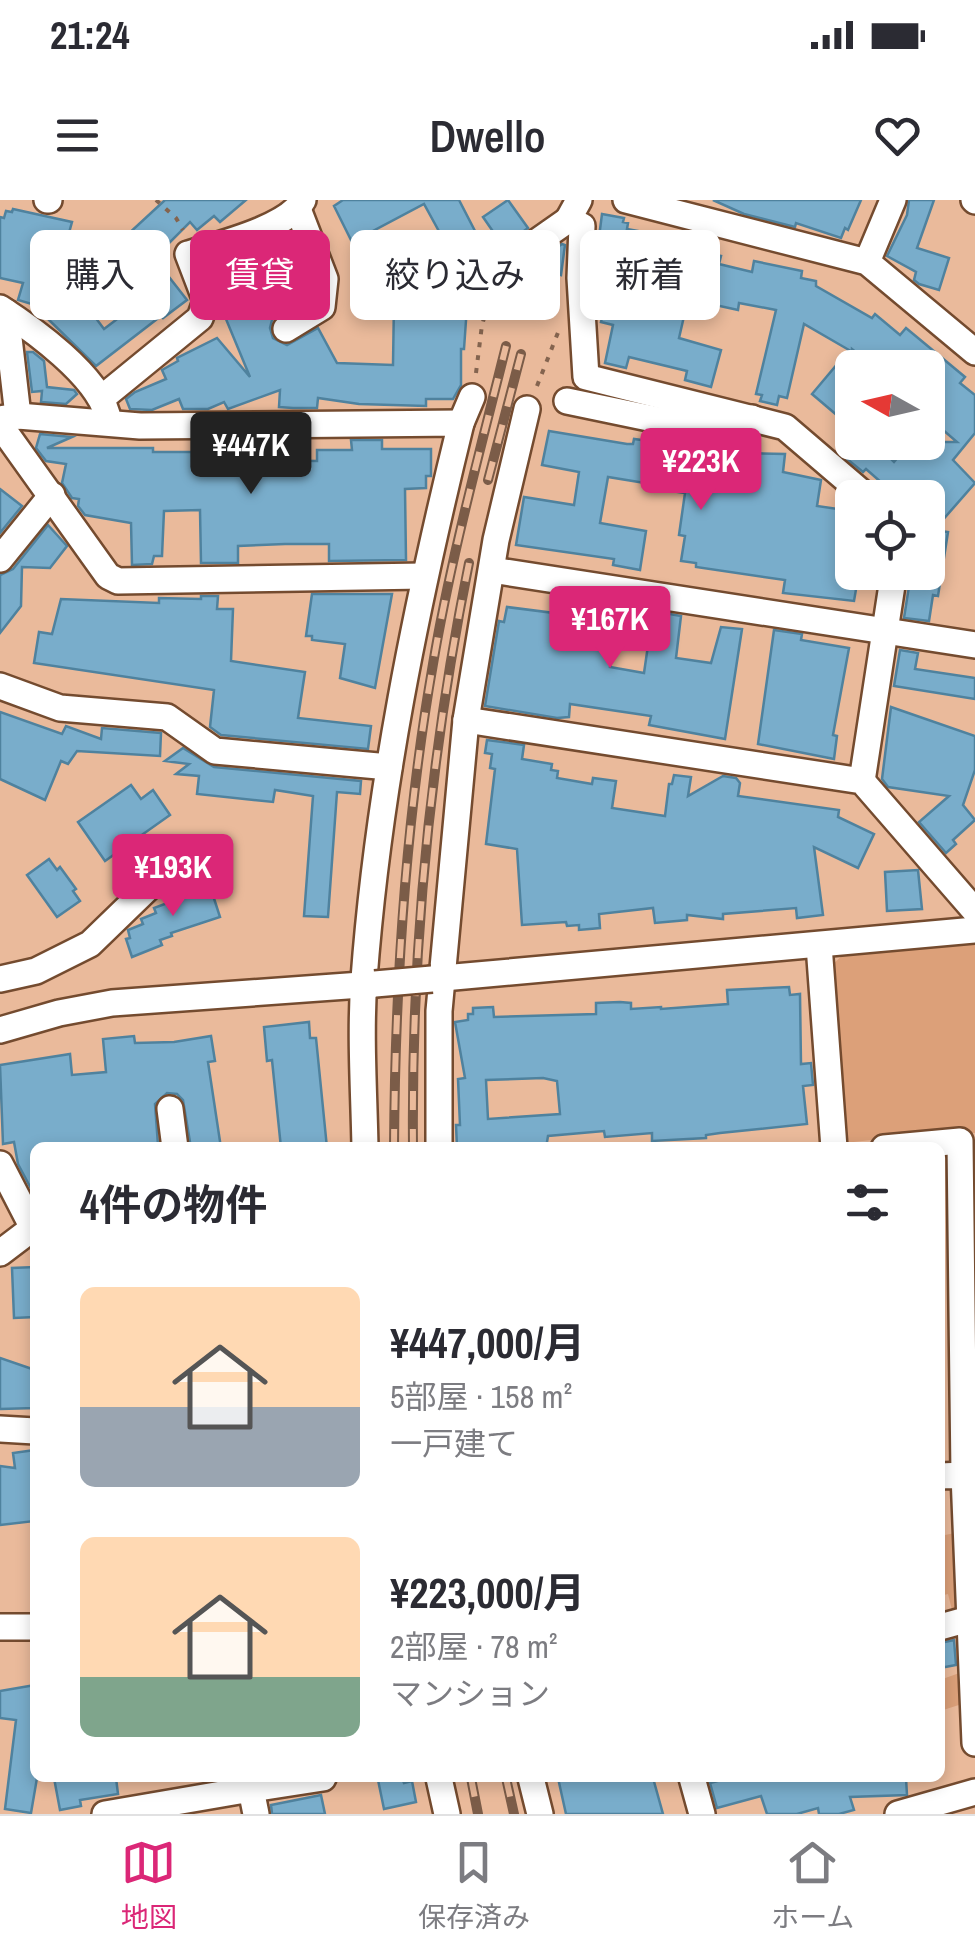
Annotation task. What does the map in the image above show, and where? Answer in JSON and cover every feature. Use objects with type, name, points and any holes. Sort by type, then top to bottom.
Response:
[{"type":"street","points":[[626,200],[867,262],[975,352]]},
{"type":"street","points":[[867,262],[893,200]]},
{"type":"street","points":[[258,230],[300,205],[325,279],[322,307],[286,329]]},
{"type":"street","points":[[548,230],[573,210]]},
{"type":"street","points":[[565,314],[580,278]]},
{"type":"street","points":[[3,310],[45,340],[102,398],[110,424]]},
{"type":"street","points":[[3,310],[6,420],[108,576],[118,582],[424,576]]},
{"type":"street","points":[[102,398],[198,320]]},
{"type":"street","points":[[583,320],[586,377],[785,427],[847,480]]},
{"type":"street","points":[[365,1142],[373,880],[389,767],[424,576],[461,423],[472,398]]},
{"type":"street","points":[[567,401],[740,437],[752,418]]},
{"type":"street","points":[[439,1142],[437,977],[466,720],[492,570],[527,409]]},
{"type":"street","points":[[6,420],[110,424],[461,423]]},
{"type":"street","points":[[0,559],[52,494]]},
{"type":"street","points":[[492,570],[975,645]]},
{"type":"street","points":[[862,781],[891,590]]},
{"type":"street","points":[[0,686],[60,708],[167,718],[215,751],[389,767]]},
{"type":"street","points":[[466,720],[862,781],[975,911]]},
{"type":"street","points":[[0,979],[36,970],[90,944],[152,884]]},
{"type":"street","points":[[0,1030],[112,1003],[975,930]]},
{"type":"street","points":[[819,945],[834,1142]]},
{"type":"street","points":[[170,1109],[173,1142]]},
{"type":"street","points":[[945,1143],[960,1142],[952,1476],[969,1619],[975,1744]]},
{"type":"street","points":[[0,1164],[30,1220]]},
{"type":"street","points":[[0,1254],[30,1231]]},
{"type":"street","points":[[0,1429],[30,1431]]},
{"type":"street","points":[[945,1626],[969,1619]]},
{"type":"street","points":[[0,1627],[30,1627]]},
{"type":"street","points":[[105,1814],[252,1794],[305,1782]]},
{"type":"street","points":[[440,1782],[446,1814]]},
{"type":"street","points":[[532,1782],[540,1814]]},
{"type":"street","points":[[693,1782],[702,1814]]},
{"type":"street","points":[[898,1814],[975,1792]]},
{"type":"path","points":[[156,200],[176,218],[190,244]]},
{"type":"path","points":[[527,409],[565,314]]},
{"type":"path","points":[[472,398],[483,320]]},
{"type":"shaded area","points":[[975,944],[975,1133],[844,1142],[832,965],[845,953]]},
{"type":"shaded area","points":[[960,1532],[957,1608],[952,1610],[948,1594],[945,1595],[945,1535]]},
{"type":"shaded area","points":[[962,1672],[962,1704],[945,1709],[945,1678]]},
{"type":"building","points":[[165,200],[246,200],[220,222],[214,216],[197,230],[190,222],[170,242],[170,230],[132,230]]},
{"type":"building","points":[[343,200],[459,200],[474,230],[438,230],[424,204],[375,230],[350,230],[350,238],[334,206]]},
{"type":"building","points":[[508,200],[528,228],[492,230],[483,217]]},
{"type":"building","points":[[713,200],[861,200],[841,238],[796,223],[795,227],[744,214]]},
{"type":"building","points":[[909,200],[934,200],[917,248],[949,258],[939,290],[919,284],[914,280],[916,272],[887,256],[907,215]]},
{"type":"building","points":[[13,209],[72,222],[70,230],[30,230],[30,304],[18,300],[23,283],[0,278],[0,217],[4,218],[6,211]]},
{"type":"building","points":[[602,214],[624,218],[627,229],[632,230],[600,230]]},
{"type":"building","points":[[560,245],[565,245],[561,275],[560,275]]},
{"type":"building","points":[[754,261],[802,271],[801,278],[816,281],[816,286],[872,318],[875,314],[900,335],[906,328],[932,350],[849,350],[804,324],[787,398],[779,396],[777,405],[760,401],[762,395],[756,394],[776,310],[739,303],[738,310],[720,306],[720,264],[752,272]]},
{"type":"building","points":[[170,278],[187,300],[170,313]]},
{"type":"building","points":[[49,320],[97,320],[104,329],[116,320],[156,320],[96,366]]},
{"type":"building","points":[[226,320],[272,320],[273,338],[287,345],[318,328],[337,363],[393,365],[394,320],[466,320],[461,385],[453,399],[426,399],[426,406],[318,398],[317,408],[279,407],[280,390],[228,409],[224,402],[208,409],[183,409],[179,399],[152,410],[130,409],[126,399],[166,379],[162,370],[177,358],[217,338],[250,377]]},
{"type":"building","points":[[683,320],[679,338],[721,350],[711,387],[685,380],[687,371],[629,357],[626,368],[605,363],[613,325],[601,322]]},
{"type":"building","points":[[27,352],[44,361],[47,387],[74,390],[77,394],[66,404],[41,402],[42,391],[32,392]]},
{"type":"building","points":[[945,360],[965,377],[960,383],[975,395],[975,433],[953,460],[975,483],[945,517],[945,480],[879,480],[848,460],[945,460],[945,442],[957,442],[945,432]]},
{"type":"building","points":[[835,367],[835,414],[812,394]]},
{"type":"building","points":[[549,431],[627,444],[633,444],[634,439],[737,453],[785,454],[783,472],[821,480],[817,506],[835,509],[835,590],[856,590],[854,601],[783,593],[785,580],[696,567],[696,563],[681,561],[685,536],[679,535],[685,493],[650,488],[651,484],[608,477],[600,523],[646,531],[640,570],[613,565],[614,559],[516,545],[524,497],[574,505],[579,472],[542,465]]},
{"type":"building","points":[[40,434],[72,437],[47,448],[153,448],[153,452],[192,452],[192,456],[262,454],[262,460],[317,461],[317,450],[352,450],[351,440],[382,440],[382,449],[431,449],[431,476],[426,476],[426,488],[405,489],[406,560],[329,561],[329,544],[285,544],[238,546],[238,563],[201,563],[200,510],[164,511],[162,556],[154,556],[152,564],[132,565],[131,523],[85,515],[78,506],[79,499],[72,498],[62,483],[66,464],[46,461],[36,448]]},
{"type":"building","points":[[0,489],[22,506],[0,533]]},
{"type":"building","points":[[48,525],[67,546],[50,568],[22,567],[21,606],[0,633],[0,575],[13,569]]},
{"type":"building","points":[[908,590],[939,590],[938,596],[933,595],[929,621],[904,618]]},
{"type":"building","points":[[312,594],[392,594],[375,688],[340,678],[345,644],[306,636]]},
{"type":"building","points":[[218,596],[217,609],[233,609],[231,661],[305,672],[298,718],[371,726],[368,749],[221,735],[210,727],[214,690],[34,663],[39,632],[52,634],[61,599],[159,603],[159,598]]},
{"type":"building","points":[[588,605],[613,609],[611,627],[616,627],[610,667],[644,673],[653,611],[681,616],[676,658],[711,663],[721,627],[742,629],[725,739],[649,725],[651,716],[570,704],[569,717],[557,718],[485,706],[499,621],[504,622],[507,607],[586,617]]},
{"type":"building","points":[[774,630],[802,634],[801,640],[849,648],[833,735],[837,736],[834,759],[758,744]]},
{"type":"building","points":[[900,650],[918,653],[915,669],[975,678],[975,699],[894,686]]},
{"type":"building","points":[[891,707],[975,736],[975,770],[963,805],[975,820],[953,840],[956,844],[946,853],[919,822],[949,796],[888,787],[882,779]]},
{"type":"building","points":[[0,712],[62,734],[66,726],[101,739],[102,728],[161,733],[160,756],[77,751],[68,764],[61,761],[45,800],[0,779]]},
{"type":"building","points":[[487,740],[524,745],[522,759],[552,764],[551,770],[558,771],[557,778],[592,784],[593,778],[616,781],[612,808],[665,816],[674,775],[691,777],[688,796],[723,776],[736,778],[740,783],[738,796],[839,810],[838,817],[874,834],[858,868],[814,847],[823,915],[797,918],[796,908],[723,914],[723,919],[687,915],[687,920],[655,923],[653,908],[599,914],[600,928],[579,930],[579,925],[567,926],[566,922],[522,925],[517,849],[486,844],[495,769],[490,768],[492,754],[485,753]]},
{"type":"building","points":[[183,748],[214,767],[361,781],[360,794],[337,792],[328,917],[304,916],[313,796],[275,790],[273,802],[197,794],[199,776],[176,774],[189,764],[165,761]]},
{"type":"building","points":[[131,785],[141,799],[153,790],[170,815],[105,861],[78,822]]},
{"type":"building","points":[[49,859],[57,870],[60,867],[80,901],[57,917],[27,875]]},
{"type":"building","points":[[918,870],[922,909],[887,911],[885,872]]},
{"type":"building","points":[[209,883],[220,917],[171,933],[172,936],[160,940],[162,945],[132,957],[126,939],[130,938],[128,930],[156,913],[154,908]]},
{"type":"building","points":[[789,987],[790,995],[800,994],[801,1064],[811,1063],[813,1085],[803,1086],[807,1124],[652,1141],[652,1133],[605,1137],[604,1131],[548,1136],[547,1142],[457,1142],[458,1079],[465,1078],[455,1022],[468,1020],[473,1008],[493,1007],[494,1017],[596,1014],[596,1003],[631,1003],[631,1009],[728,1004],[727,990]],"holes":[[[486,1080],[557,1081],[560,1114],[488,1119]]]},
{"type":"building","points":[[309,1022],[310,1038],[316,1038],[326,1142],[280,1142],[272,1060],[267,1061],[264,1027]]},
{"type":"building","points":[[134,1036],[135,1043],[174,1042],[211,1036],[215,1061],[208,1062],[220,1142],[190,1142],[183,1100],[177,1094],[167,1093],[155,1104],[158,1142],[30,1142],[30,1187],[18,1164],[14,1142],[3,1144],[0,1065],[70,1054],[72,1075],[106,1072],[103,1039]]},
{"type":"building","points":[[30,1267],[30,1317],[14,1318],[12,1268]]},
{"type":"building","points":[[0,1358],[30,1368],[30,1408],[0,1409]]},
{"type":"building","points":[[30,1451],[30,1522],[0,1525],[0,1466],[15,1468],[13,1453]]},
{"type":"building","points":[[954,1640],[956,1665],[945,1667],[945,1642]]},
{"type":"building","points":[[30,1686],[30,1782],[36,1782],[31,1813],[5,1809],[16,1720],[0,1718],[0,1691]]},
{"type":"building","points":[[55,1782],[116,1782],[118,1794],[80,1800],[81,1806],[60,1810]]},
{"type":"building","points":[[378,1782],[412,1782],[416,1802],[384,1809]]},
{"type":"building","points":[[559,1782],[654,1782],[663,1814],[566,1814]]},
{"type":"building","points":[[906,1782],[907,1795],[850,1797],[854,1810],[839,1814],[819,1814],[818,1808],[797,1814],[767,1814],[761,1796],[717,1808],[710,1783]]},
{"type":"building","points":[[321,1795],[325,1814],[272,1814],[271,1805]]},
{"type":"railway","points":[[394,1142],[403,905],[423,724],[448,584],[506,346]]},
{"type":"railway","points":[[488,480],[521,354]]},
{"type":"railway","points":[[413,1142],[415,1000],[426,854],[444,708],[469,563]]},
{"type":"railway","points":[[472,1782],[478,1814]]},
{"type":"railway","points":[[507,1782],[514,1814]]}]
